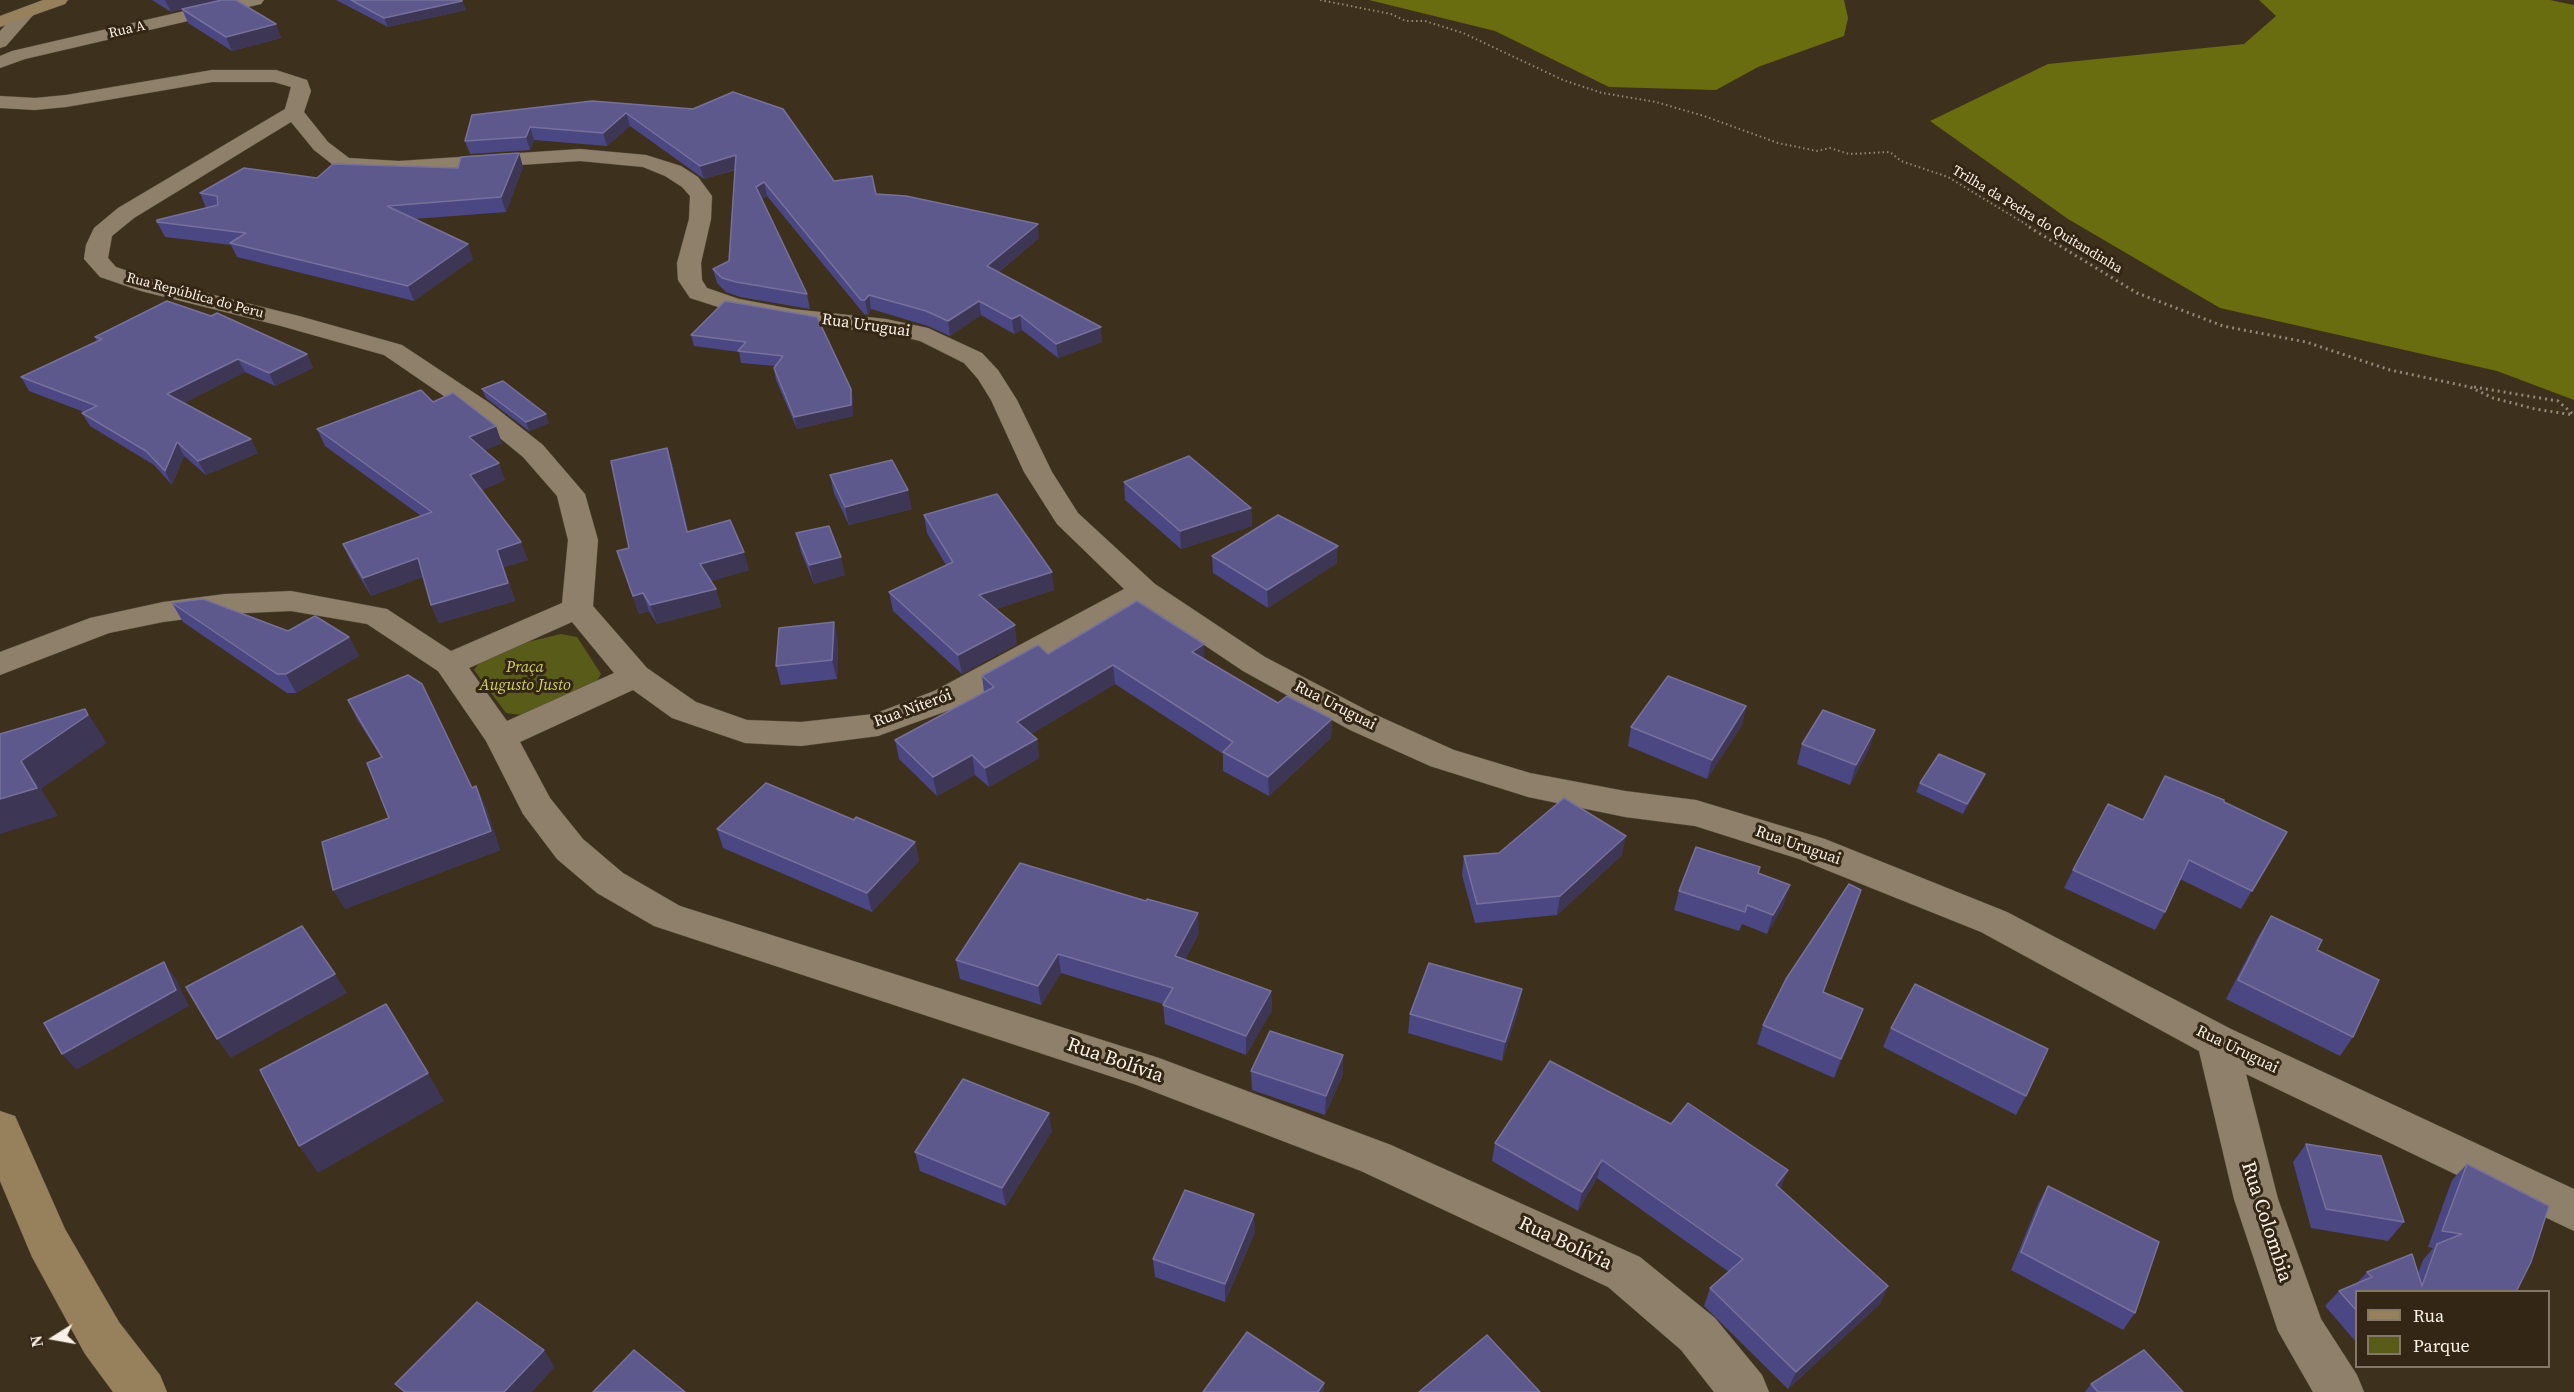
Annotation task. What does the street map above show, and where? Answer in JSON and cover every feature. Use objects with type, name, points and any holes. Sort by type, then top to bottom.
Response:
[{"type":"street","points":[[0,22],[59,0]]},
{"type":"street","name":"Rua A","points":[[0,62],[19,55],[255,0]]},
{"type":"street","points":[[0,42],[27,13]]},
{"type":"street","points":[[0,102],[35,104],[66,101],[212,76],[261,75],[291,80],[300,84],[302,92],[294,112]]},
{"type":"street","name":"Rua Uruguai","points":[[294,112],[321,146],[345,164],[399,168],[580,155],[646,161],[673,171],[690,182],[701,196],[700,219],[689,263],[690,280],[698,292],[711,299],[737,306],[792,316],[907,330],[928,336],[973,358],[989,375],[1004,400],[1038,472],[1067,518],[1144,591],[1254,664],[1362,722],[1442,758],[1528,785],[1625,804],[1696,813],[1812,849],[1994,921],[2217,1041],[2574,1211]]},
{"type":"street","name":"Rua República do Peru","points":[[294,112],[126,213],[102,233],[97,245],[96,260],[108,272],[149,286],[290,321],[393,350],[482,410],[533,451],[572,494],[583,540],[577,608]]},
{"type":"street","name":"Rua Niterói","points":[[635,676],[684,710],[745,731],[801,734],[878,725],[946,699],[1144,591]]},
{"type":"street","points":[[0,664],[100,625],[163,612],[225,604],[291,601],[376,616],[448,664],[501,737],[635,676],[577,608],[448,664]]},
{"type":"street","name":"Rua Bolívia","points":[[501,737],[536,805],[570,849],[610,883],[667,916],[1143,1070],[1376,1158],[1624,1272],[1698,1334],[1744,1392]]},
{"type":"street","name":"Rua Colombia","points":[[2217,1041],[2256,1199],[2302,1331],[2340,1392]]},
{"type":"street","points":[[0,1129],[48,1242],[102,1338],[144,1392]]},
{"type":"path","name":"Trilha da Pedra do Quitandinha","points":[[1320,0],[1392,14],[1406,21],[1425,21],[1463,33],[1563,80],[1602,93],[1656,102],[1704,116],[1778,143],[1817,151],[1830,148],[1849,154],[1890,152],[1901,161],[1948,177],[2137,293],[2223,326],[2306,342],[2390,370],[2470,387],[2493,398],[2535,409],[2574,415]]},
{"type":"path","points":[[2470,387],[2501,390],[2558,401],[2574,415]]},
{"type":"green space","name":"Praça Augusto Justo","points":[[561,634],[577,637],[601,674],[596,683],[522,715],[506,713],[474,670],[481,660],[515,645]]},
{"type":"shaded area","points":[[1369,0],[1844,0],[1848,18],[1844,36],[1758,67],[1716,90],[1609,87],[1495,31]]},
{"type":"shaded area","points":[[2259,0],[2550,0],[2574,5],[2574,400],[2497,371],[2220,308],[2068,219],[1930,121],[2048,64],[2244,44],[2276,16]]},
{"type":"building","points":[[222,0],[236,0],[276,24],[226,37],[182,9]]},
{"type":"building","points":[[351,0],[462,0],[462,1],[384,18]]},
{"type":"building","points":[[733,92],[783,109],[834,181],[872,176],[876,194],[906,196],[1038,224],[987,266],[1101,327],[1056,344],[1020,315],[1012,319],[979,301],[948,321],[926,311],[869,295],[865,300],[861,300],[764,182],[756,187],[807,294],[722,278],[713,269],[729,261],[736,155],[700,166],[626,113],[603,133],[530,127],[526,137],[465,141],[472,115],[592,101],[693,109]]},
{"type":"building","points":[[519,153],[501,197],[387,206],[468,244],[408,286],[230,243],[246,233],[157,222],[157,220],[218,205],[217,196],[200,193],[244,168],[317,178],[333,164],[458,168],[461,157]]},
{"type":"building","points":[[167,301],[211,316],[217,313],[307,354],[269,373],[238,359],[167,394],[251,439],[198,461],[177,442],[165,471],[146,451],[82,413],[97,406],[21,377],[102,339],[95,337]]},
{"type":"building","points":[[725,301],[817,317],[851,389],[851,405],[794,417],[774,368],[783,356],[738,351],[746,342],[691,335]]},
{"type":"building","points":[[503,381],[546,414],[526,422],[482,389]]},
{"type":"building","points":[[421,390],[433,402],[453,393],[496,426],[469,437],[499,463],[470,475],[521,542],[497,550],[508,583],[431,605],[418,558],[363,578],[343,544],[432,512],[317,429]]},
{"type":"building","points":[[667,448],[687,532],[730,520],[744,552],[700,564],[716,589],[650,605],[643,593],[633,596],[617,551],[629,548],[611,461]]},
{"type":"building","points":[[1189,456],[1251,508],[1180,531],[1124,482]]},
{"type":"building","points":[[892,460],[908,490],[845,507],[830,475]]},
{"type":"building","points":[[997,494],[1052,572],[979,595],[1015,625],[958,655],[889,592],[953,562],[924,515]]},
{"type":"building","points":[[1278,515],[1338,546],[1267,590],[1212,556]]},
{"type":"building","points":[[829,526],[841,557],[809,565],[796,533]]},
{"type":"building","points":[[203,599],[288,631],[315,616],[349,637],[286,674],[277,674],[172,603]]},
{"type":"building","points":[[1137,601],[1204,644],[1192,652],[1278,703],[1287,696],[1332,719],[1268,777],[1223,752],[1233,742],[1113,665],[1017,722],[1037,739],[985,768],[972,755],[933,777],[895,740],[994,687],[982,676],[1038,645],[1048,654]]},
{"type":"building","points":[[834,622],[832,660],[776,666],[779,628]]},
{"type":"building","points":[[408,675],[422,684],[472,788],[476,786],[491,831],[333,890],[322,842],[389,818],[367,763],[382,757],[348,700]]},
{"type":"building","points":[[1668,676],[1746,706],[1712,760],[1631,727]]},
{"type":"building","points":[[85,709],[88,715],[21,761],[37,788],[0,799],[0,734]]},
{"type":"building","points":[[1823,710],[1875,730],[1856,765],[1802,744]]},
{"type":"building","points":[[1939,754],[1985,774],[1967,804],[1920,783]]},
{"type":"building","points":[[2165,776],[2224,800],[2287,832],[2252,891],[2189,860],[2165,912],[2073,870],[2108,804],[2143,820]]},
{"type":"building","points":[[766,783],[854,820],[856,817],[915,842],[867,893],[717,829]]},
{"type":"building","points":[[1564,798],[1626,836],[1560,896],[1477,904],[1464,856],[1499,853]]},
{"type":"building","points":[[1696,847],[1760,867],[1758,873],[1790,885],[1773,915],[1747,905],[1745,912],[1679,891]]},
{"type":"building","points":[[1020,863],[1146,901],[1147,899],[1198,913],[1175,956],[1271,991],[1246,1036],[1163,1005],[1173,988],[1058,954],[1038,986],[956,960]]},
{"type":"building","points":[[1849,884],[1861,890],[1823,992],[1863,1009],[1841,1059],[1763,1025],[1786,979]]},
{"type":"building","points":[[2271,916],[2322,940],[2317,950],[2379,980],[2353,1037],[2238,980]]},
{"type":"building","points":[[302,926],[335,974],[217,1039],[186,987]]},
{"type":"building","points":[[164,962],[176,990],[62,1054],[44,1023]]},
{"type":"building","points":[[1429,963],[1522,989],[1505,1042],[1410,1014]]},
{"type":"building","points":[[1915,984],[2048,1049],[2026,1096],[1891,1028]]},
{"type":"building","points":[[386,1004],[428,1073],[299,1146],[260,1070]]},
{"type":"building","points":[[1270,1031],[1343,1055],[1326,1096],[1251,1071]]},
{"type":"building","points":[[1550,1061],[1671,1124],[1688,1103],[1788,1170],[1776,1185],[1888,1286],[1796,1372],[1710,1288],[1743,1259],[1602,1160],[1582,1192],[1495,1143]]},
{"type":"building","points":[[963,1079],[1049,1113],[1002,1188],[915,1152]]},
{"type":"building","points":[[2306,1144],[2381,1156],[2404,1222],[2326,1209]]},
{"type":"building","points":[[2467,1164],[2549,1206],[2531,1262],[2517,1290],[2355,1290],[2355,1309],[2339,1291],[2372,1277],[2367,1272],[2412,1254],[2422,1286],[2437,1244],[2462,1234],[2442,1231]]},
{"type":"building","points":[[2048,1186],[2159,1242],[2135,1313],[2021,1252]]},
{"type":"building","points":[[1185,1190],[1254,1214],[1225,1284],[1153,1259]]},
{"type":"building","points":[[477,1302],[544,1350],[504,1392],[405,1392],[395,1384]]},
{"type":"building","points":[[1247,1332],[1324,1383],[1318,1392],[1203,1392]]},
{"type":"building","points":[[1487,1335],[1540,1392],[1419,1392]]},
{"type":"building","points":[[634,1350],[685,1392],[593,1392]]},
{"type":"building","points":[[2144,1350],[2183,1392],[2098,1392],[2091,1384]]}]
